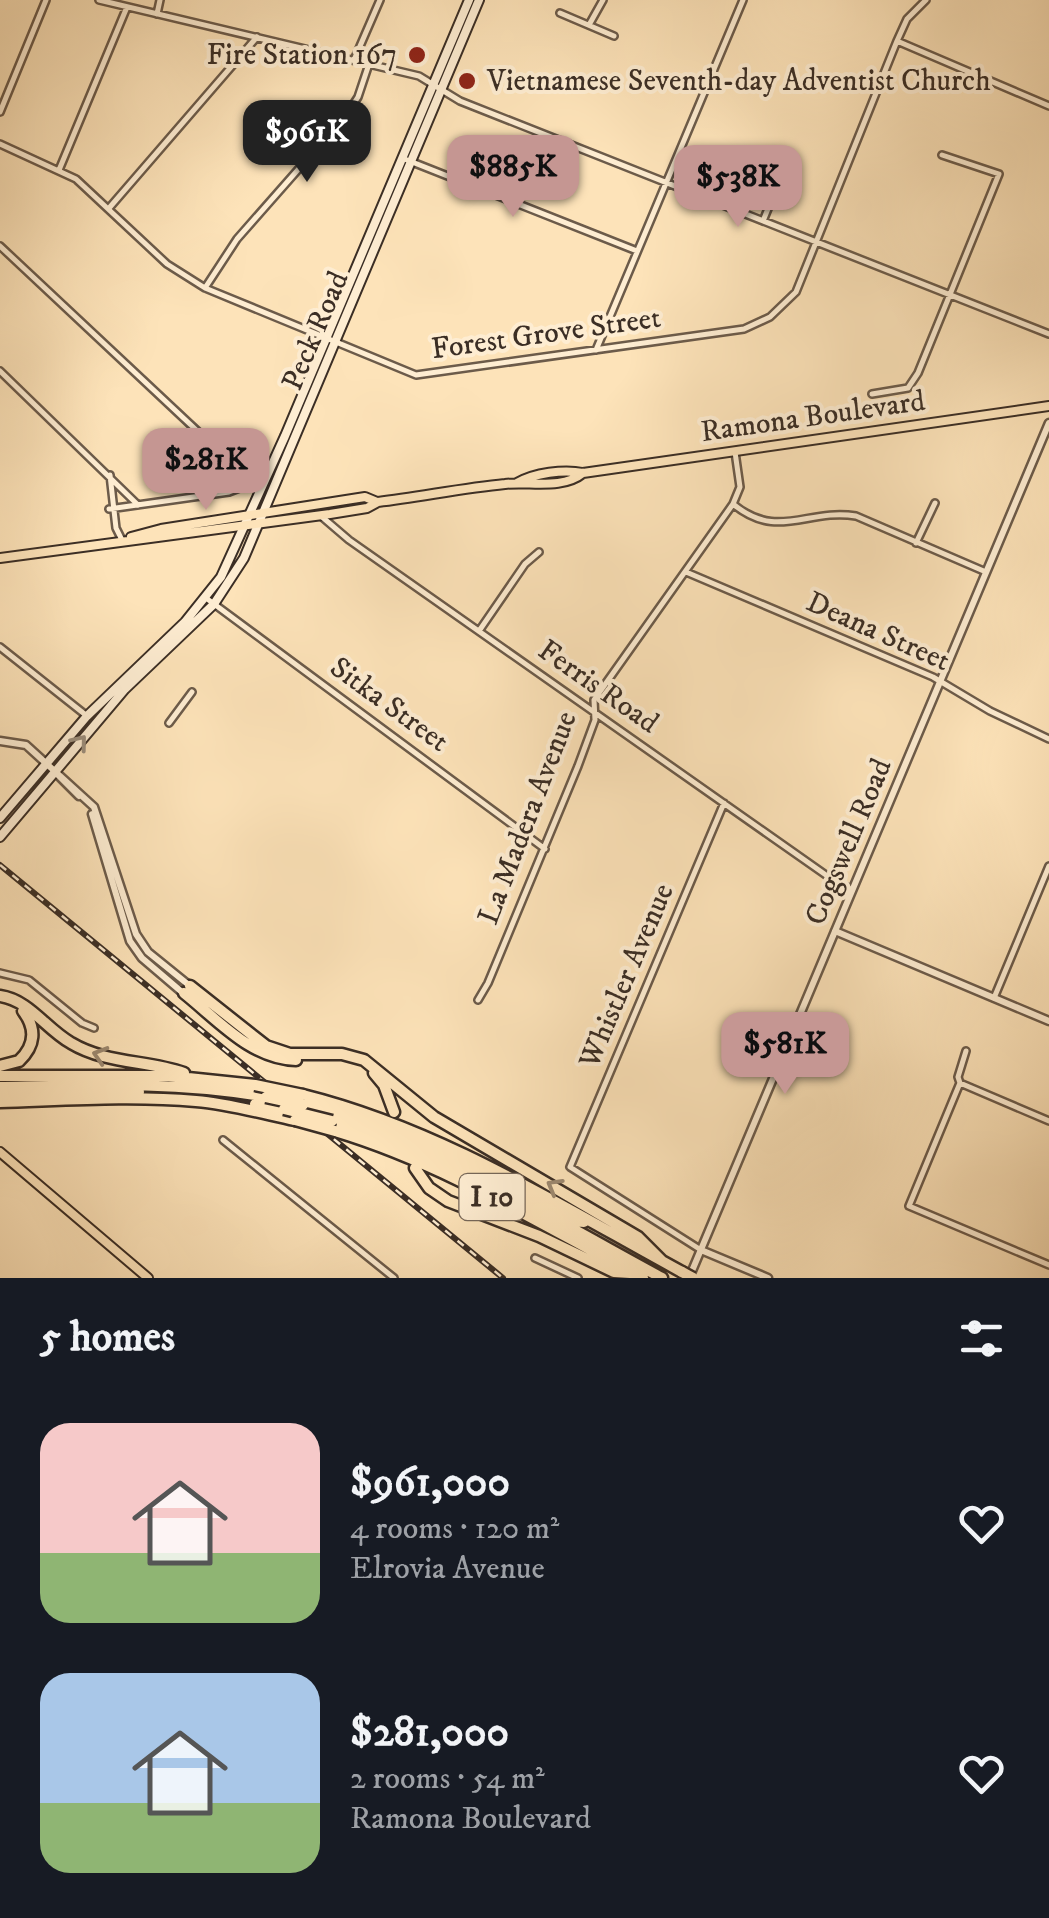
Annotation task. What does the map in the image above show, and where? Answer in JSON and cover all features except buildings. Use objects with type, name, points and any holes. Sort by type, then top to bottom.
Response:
[{"type":"highway","points":[[187,990],[265,1056],[291,1060],[341,1058],[366,1067],[384,1085],[394,1112]]},
{"type":"highway","points":[[187,990],[266,1046],[290,1054],[342,1054],[364,1060],[434,1117],[638,1238],[662,1261]]},
{"type":"highway","points":[[0,998],[23,1010],[31,1021],[33,1036],[24,1058],[0,1066]]},
{"type":"highway","points":[[0,998],[20,1002],[67,1041],[88,1052],[162,1065],[195,1077]]},
{"type":"highway","name":"I 10","points":[[0,1076],[195,1077],[256,1085],[361,1112],[424,1136],[688,1276]]},
{"type":"highway","points":[[0,1095],[138,1083],[303,1100]]},
{"type":"highway","points":[[0,1095],[116,1091],[172,1094],[284,1109],[333,1126],[382,1136],[454,1167],[662,1278]]},
{"type":"highway","name":"I 10","points":[[0,1095],[196,1101],[333,1126],[454,1176],[639,1276]]},
{"type":"highway","points":[[415,1168],[429,1188],[448,1201],[539,1236],[614,1272],[639,1276]]},
{"type":"main road","name":"Peck Road","points":[[438,88],[470,0]]},
{"type":"main road","name":"Peck Road","points":[[0,837],[244,558],[330,341],[438,88],[480,0]]},
{"type":"main road","name":"Ramona Boulevard","points":[[0,558],[321,516],[368,508],[378,502],[517,483],[526,478],[574,471],[582,474],[1049,406]]},
{"type":"main road","name":"Peck Road","points":[[0,818],[87,716],[210,601],[293,431]]},
{"type":"main road","name":"Ramona Boulevard","points":[[122,540],[161,529],[365,497],[378,502]]},
{"type":"main road","points":[[0,1152],[148,1278]]},
{"type":"street","points":[[0,112],[46,0]]},
{"type":"street","points":[[98,0],[419,76],[438,88],[667,183],[1049,334]]},
{"type":"street","points":[[158,14],[160,0]]},
{"type":"street","points":[[354,60],[380,0]]},
{"type":"street","points":[[588,25],[603,0]]},
{"type":"street","points":[[596,350],[743,0]]},
{"type":"street","points":[[817,242],[897,41],[907,19],[926,0]]},
{"type":"street","points":[[60,170],[127,7]]},
{"type":"street","points":[[560,13],[614,36]]},
{"type":"street","points":[[110,207],[257,38]]},
{"type":"street","points":[[897,41],[1049,106]]},
{"type":"street","points":[[205,288],[237,239],[347,114],[358,97],[369,64]]},
{"type":"street","name":"Forest Grove Street","points":[[0,144],[76,179],[168,264],[205,288],[416,375],[744,329],[781,310],[796,292],[817,242]]},
{"type":"street","points":[[872,394],[908,388],[998,174],[942,155]]},
{"type":"street","points":[[407,160],[637,251]]},
{"type":"street","points":[[763,221],[776,189],[787,186]]},
{"type":"street","points":[[0,246],[250,478],[264,484]]},
{"type":"street","points":[[0,370],[138,505]]},
{"type":"street","name":"Cogswell Road","points":[[688,1276],[1049,424]]},
{"type":"street","points":[[735,452],[740,487],[733,504],[746,515],[764,522],[840,514],[856,516],[986,572]]},
{"type":"street","points":[[110,475],[111,509],[122,540]]},
{"type":"street","points":[[111,509],[230,492],[250,478]]},
{"type":"street","name":"La Madera Avenue","points":[[478,1000],[578,766],[594,720],[594,700],[733,504]]},
{"type":"street","points":[[916,543],[935,504]]},
{"type":"street","name":"Ferris Road","points":[[321,516],[852,890]]},
{"type":"street","points":[[479,630],[525,564],[539,552]]},
{"type":"street","name":"Deana Street","points":[[686,572],[941,682],[1049,739]]},
{"type":"street","name":"Sitka Street","points":[[210,601],[545,849]]},
{"type":"street","points":[[0,647],[87,716]]},
{"type":"street","points":[[168,723],[192,692]]},
{"type":"street","points":[[0,740],[26,745],[81,797],[95,818],[122,921],[135,950],[187,990]]},
{"type":"street","name":"Whistler Avenue","points":[[701,1250],[570,1167],[724,802]]},
{"type":"street","points":[[994,998],[1049,866]]},
{"type":"street","points":[[836,930],[1049,1021]]},
{"type":"street","points":[[0,973],[30,980],[94,1028]]},
{"type":"street","points":[[966,1051],[958,1077],[960,1083],[909,1206],[1049,1265]]},
{"type":"street","points":[[960,1083],[1049,1121]]},
{"type":"street","points":[[223,1140],[394,1278]]},
{"type":"street","points":[[701,1250],[768,1278]]},
{"type":"street","points":[[535,1258],[578,1278]]},
{"type":"railway","points":[[0,865],[503,1278]]},
{"type":"place","name":"Fire Station 167","points":[[417,55]]},
{"type":"place","name":"Vietnamese Seventh-day Adventist Church","points":[[467,81]]}]
